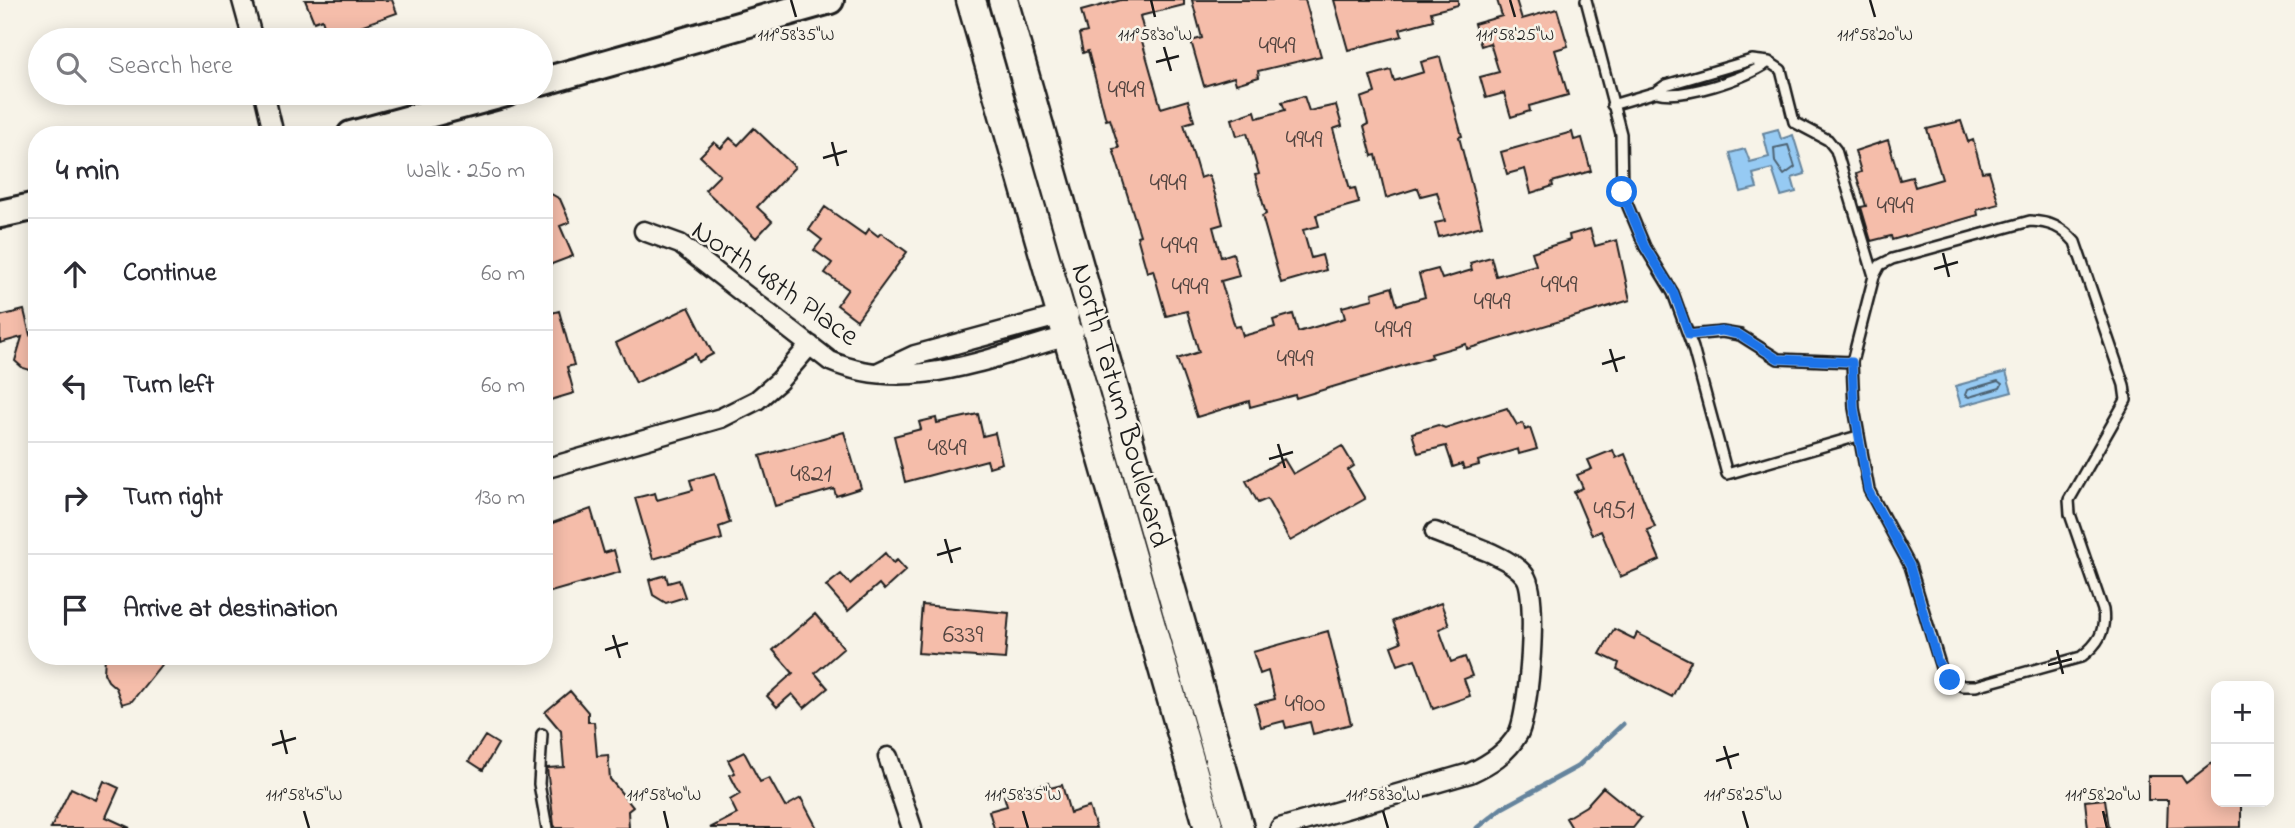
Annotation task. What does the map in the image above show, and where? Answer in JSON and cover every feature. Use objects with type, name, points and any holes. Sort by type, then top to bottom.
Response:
[{"type":"main road","points":[[553,79],[830,0]]},
{"type":"main road","name":"North Tatum Boulevard","points":[[971,0],[1209,828]]},
{"type":"main road","name":"North Tatum Boulevard","points":[[1003,0],[1239,828]]},
{"type":"main road","points":[[384,126],[462,105]]},
{"type":"main road","points":[[0,215],[28,208]]},
{"type":"street","points":[[242,0],[250,28]]},
{"type":"street","points":[[267,105],[272,126]]},
{"type":"street","name":"North 48th Place","points":[[644,231],[680,244],[831,361],[852,370],[877,374],[915,355],[1094,318]]},
{"type":"street","points":[[553,466],[721,418],[757,400],[779,381],[810,345]]},
{"type":"street","points":[[1280,828],[1470,774],[1490,764],[1518,735],[1525,719],[1532,622],[1533,597],[1527,578],[1514,564],[1435,532]]},
{"type":"street","points":[[888,757],[912,828]]},
{"type":"lane","points":[[1586,0],[1621,134],[1622,192],[1645,247],[1674,293],[1689,335],[1727,474],[1858,436]]},
{"type":"lane","points":[[1612,105],[1656,92],[1666,85],[1752,61],[1769,62],[1781,70],[1794,122],[1828,140],[1836,150],[1874,276]]},
{"type":"lane","points":[[2030,221],[2048,221],[2064,230],[2074,242],[2124,385],[2126,400],[2069,500],[2070,514],[2103,611],[2105,625],[2091,649],[2081,657],[1976,687],[1962,686],[1950,680],[1938,662],[1910,566],[1868,490],[1858,436],[1852,362],[1874,276],[1880,265],[1892,259],[2030,221]]},
{"type":"lane","points":[[1689,335],[1722,331],[1740,335],[1778,359],[1852,362]]},
{"type":"lane","points":[[542,734],[539,784],[547,828]]},
{"type":"water","points":[[1778,129],[1781,139],[1793,135],[1805,174],[1792,178],[1796,192],[1781,196],[1772,169],[1753,174],[1757,188],[1741,192],[1730,153],[1745,149],[1750,162],[1769,157],[1763,133]]},
{"type":"water","points":[[2006,372],[2012,392],[1961,406],[1955,386]]},
{"type":"building","points":[[305,0],[392,0],[397,13],[360,26],[361,28],[325,28],[322,19],[314,22]]},
{"type":"building","points":[[1121,0],[1184,0],[1184,5],[1140,16],[1146,40],[1142,41],[1161,108],[1188,100],[1194,121],[1184,124],[1200,178],[1209,175],[1218,204],[1223,224],[1213,227],[1221,257],[1233,253],[1239,276],[1221,281],[1235,327],[1240,326],[1243,336],[1275,327],[1273,320],[1293,314],[1298,332],[1345,318],[1342,307],[1373,299],[1372,293],[1392,287],[1397,305],[1425,297],[1419,274],[1438,269],[1442,279],[1472,270],[1470,263],[1491,257],[1496,276],[1536,265],[1532,252],[1570,240],[1569,235],[1590,229],[1595,246],[1617,240],[1630,300],[1467,349],[1466,344],[1431,354],[1432,357],[1296,398],[1295,395],[1250,407],[1249,401],[1197,417],[1177,359],[1199,352],[1187,311],[1166,316],[1153,270],[1147,272],[1137,236],[1140,235],[1113,149],[1119,148],[1110,119],[1106,120],[1088,51],[1083,53],[1079,34],[1087,32],[1081,11]]},
{"type":"building","points":[[1192,0],[1305,0],[1321,56],[1258,71],[1259,77],[1236,84],[1234,77],[1204,86],[1191,41],[1202,38]]},
{"type":"building","points":[[1334,0],[1458,0],[1458,5],[1431,12],[1433,20],[1400,29],[1402,36],[1348,50]]},
{"type":"building","points":[[1497,0],[1516,0],[1522,19],[1557,9],[1568,46],[1555,50],[1568,95],[1529,106],[1530,111],[1511,117],[1504,93],[1486,98],[1480,77],[1499,72],[1490,43],[1481,46],[1474,24],[1502,16]]},
{"type":"building","points":[[1440,57],[1462,136],[1459,137],[1482,226],[1439,237],[1435,223],[1445,221],[1437,192],[1421,196],[1418,188],[1386,198],[1376,155],[1372,156],[1364,126],[1368,124],[1361,98],[1375,93],[1370,76],[1391,70],[1394,81],[1424,72],[1421,62]]},
{"type":"building","points":[[1304,96],[1309,111],[1336,105],[1342,126],[1333,129],[1350,189],[1355,188],[1359,203],[1316,215],[1319,226],[1303,230],[1311,258],[1322,255],[1326,270],[1281,283],[1262,216],[1266,214],[1255,175],[1259,174],[1247,133],[1237,136],[1232,119],[1255,111],[1257,118],[1285,110],[1282,102]]},
{"type":"building","points":[[1961,121],[1968,142],[1973,140],[1982,172],[1989,171],[1999,204],[1977,210],[1978,215],[1892,240],[1891,236],[1871,241],[1861,207],[1866,206],[1856,174],[1861,172],[1855,151],[1888,140],[1900,180],[1912,177],[1915,187],[1942,179],[1927,129]]},
{"type":"building","points":[[754,128],[795,167],[757,207],[772,221],[756,238],[705,190],[720,175],[700,156],[714,142],[721,148],[730,138],[738,145]]},
{"type":"building","points":[[1572,132],[1574,140],[1582,138],[1591,171],[1552,182],[1553,186],[1531,193],[1525,169],[1507,174],[1501,152]]},
{"type":"building","points":[[553,195],[560,199],[570,222],[560,226],[573,256],[553,264]]},
{"type":"building","points":[[825,207],[865,235],[869,229],[878,236],[881,233],[907,252],[857,320],[837,305],[848,289],[825,273],[832,263],[814,250],[822,240],[809,230]]},
{"type":"building","points":[[689,307],[713,354],[698,362],[695,354],[636,383],[616,343]]},
{"type":"building","points":[[24,310],[28,327],[28,369],[15,361],[22,337],[0,343],[0,316]]},
{"type":"building","points":[[559,311],[574,365],[567,367],[574,393],[553,399],[553,313]]},
{"type":"building","points":[[1507,408],[1517,425],[1523,423],[1525,430],[1530,428],[1537,449],[1519,454],[1518,449],[1478,461],[1479,465],[1464,469],[1462,464],[1453,467],[1446,446],[1418,453],[1412,433],[1438,425],[1445,428]]},
{"type":"building","points":[[978,414],[983,436],[995,433],[1002,463],[989,467],[987,460],[905,482],[894,436],[921,429],[919,422],[936,418],[937,423]]},
{"type":"building","points":[[844,432],[861,488],[836,496],[834,489],[775,506],[760,456]]},
{"type":"building","points":[[1342,446],[1354,466],[1348,470],[1365,499],[1290,541],[1267,499],[1258,503],[1246,481],[1284,459],[1293,474]]},
{"type":"building","points":[[1613,450],[1616,458],[1625,454],[1655,527],[1647,530],[1660,560],[1620,577],[1601,531],[1592,535],[1574,492],[1583,488],[1577,475],[1592,469],[1588,460]]},
{"type":"building","points":[[715,473],[730,523],[719,527],[722,539],[653,559],[635,498],[655,493],[657,500],[693,490],[690,480]]},
{"type":"building","points":[[591,509],[604,553],[614,550],[620,572],[553,591],[553,523]]},
{"type":"building","points":[[885,553],[893,563],[897,560],[906,570],[884,590],[879,584],[848,611],[826,586],[841,574],[850,584]]},
{"type":"building","points":[[666,575],[668,583],[679,580],[685,597],[666,603],[653,595],[649,580]]},
{"type":"building","points":[[1441,603],[1449,625],[1439,629],[1451,662],[1465,657],[1472,676],[1464,679],[1470,696],[1433,709],[1415,659],[1398,665],[1391,646],[1401,642],[1393,621]]},
{"type":"building","points":[[922,605],[1009,613],[1005,659],[918,653]]},
{"type":"building","points":[[815,614],[844,648],[815,673],[828,688],[804,708],[792,694],[777,707],[767,696],[793,673],[773,650]]},
{"type":"building","points":[[1614,629],[1634,639],[1637,633],[1691,661],[1672,697],[1617,669],[1619,663],[1600,654]]},
{"type":"building","points":[[1328,631],[1351,724],[1313,734],[1310,722],[1286,728],[1284,721],[1261,727],[1255,704],[1275,699],[1268,671],[1260,674],[1253,652]]},
{"type":"building","points":[[104,665],[161,665],[132,701],[122,704],[116,688],[104,673]]},
{"type":"building","points":[[570,691],[588,712],[588,722],[594,722],[597,756],[608,755],[610,779],[633,807],[628,811],[629,828],[556,828],[554,825],[547,768],[564,767],[561,731],[545,712]]},
{"type":"building","points":[[485,736],[498,744],[483,770],[469,761]]},
{"type":"building","points":[[744,752],[760,782],[769,778],[785,807],[801,798],[817,828],[710,828],[737,814],[730,800],[740,794],[730,775],[735,773],[728,760]]},
{"type":"building","points":[[2211,764],[2211,807],[2241,807],[2241,827],[2167,828],[2168,800],[2148,800],[2148,776],[2181,776],[2186,783]]},
{"type":"building","points":[[104,781],[119,788],[106,817],[130,828],[51,828],[71,788],[96,800]]},
{"type":"building","points":[[1048,783],[1050,788],[1062,785],[1070,813],[1089,807],[1096,828],[994,828],[989,811],[1007,806],[1004,796]]},
{"type":"building","points":[[1603,787],[1641,818],[1633,828],[1572,828],[1566,818],[1586,806]]},
{"type":"building","points":[[2105,799],[2109,828],[2088,828],[2085,801]]},
{"type":"waterway","points":[[1477,828],[1502,808],[1577,767],[1623,724]]},
{"type":"route","points":[[1622,192],[1645,247],[1674,293],[1689,335],[1722,331],[1740,335],[1778,359],[1797,362],[1852,362],[1854,408],[1868,490],[1910,566],[1938,662],[1950,680]]}]
